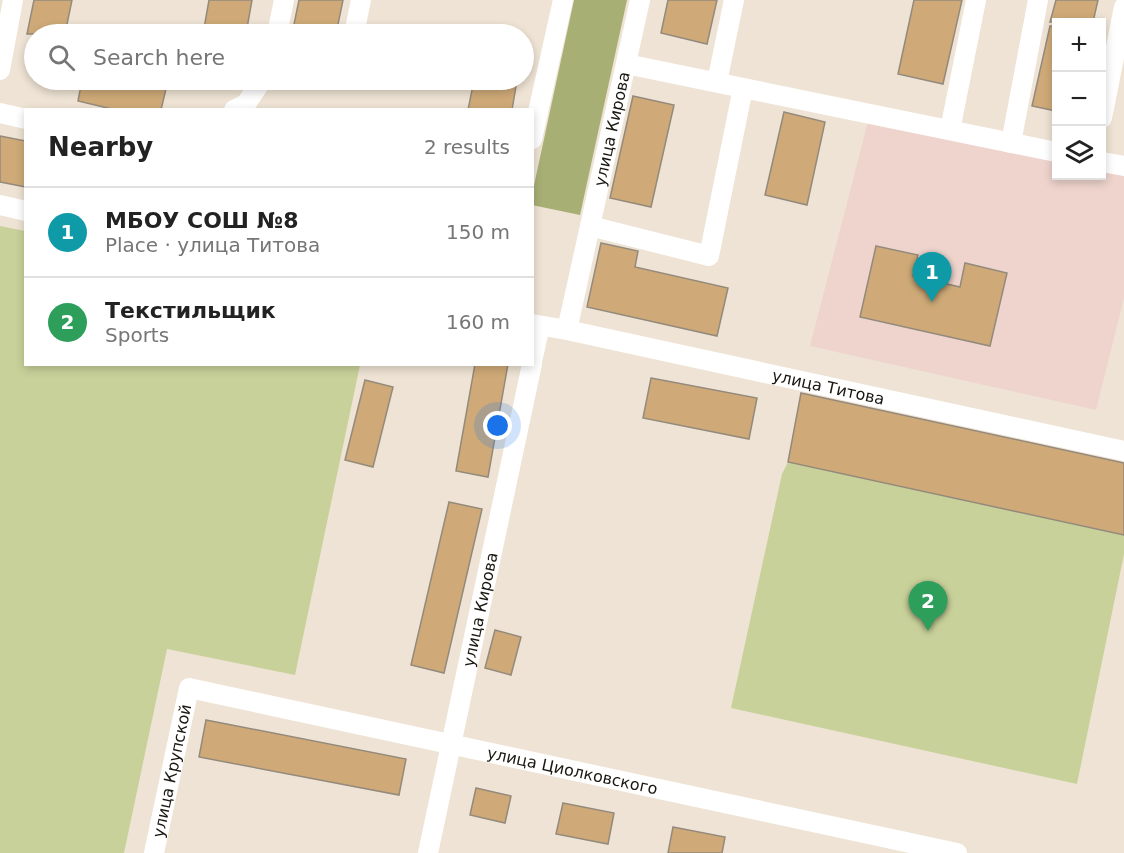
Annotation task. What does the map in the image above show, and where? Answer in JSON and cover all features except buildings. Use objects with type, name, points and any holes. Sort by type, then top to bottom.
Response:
[{"type":"street","points":[[0,69],[13,0]]},
{"type":"street","points":[[279,24],[284,0]]},
{"type":"street","points":[[356,24],[361,0]]},
{"type":"street","points":[[534,130],[563,0]]},
{"type":"street","name":"улица Кирова","points":[[567,330],[639,0]]},
{"type":"street","points":[[717,82],[734,0]]},
{"type":"street","points":[[950,130],[976,0]]},
{"type":"street","points":[[1011,143],[1038,0]]},
{"type":"street","points":[[1106,94],[1124,7]]},
{"type":"street","points":[[626,64],[1052,151]]},
{"type":"street","points":[[590,226],[709,256],[744,88]]},
{"type":"street","points":[[238,108],[246,104],[255,90]]},
{"type":"street","points":[[0,113],[24,119]]},
{"type":"street","points":[[1106,163],[1124,166]]},
{"type":"street","points":[[0,205],[24,211]]},
{"type":"street","name":"улица Кирова","points":[[534,344],[536,325]]},
{"type":"street","name":"улица Титова","points":[[536,325],[1124,451]]},
{"type":"street","name":"улица Кирова","points":[[428,853],[531,366]]},
{"type":"street","name":"улица Циолковского","points":[[189,688],[957,853]]},
{"type":"street","name":"улица Крупской","points":[[154,853],[189,688]]},
{"type":"shaded area","points":[[871,110],[1052,149],[1052,180],[1106,180],[1106,161],[1124,165],[1124,298],[1096,410],[810,346]]},
{"type":"green space","points":[[574,0],[627,0],[580,215],[534,205],[534,185]]},
{"type":"green space","points":[[0,226],[24,231],[24,366],[360,366],[295,675],[167,649],[124,853],[0,853]]},
{"type":"green space","points":[[788,462],[1124,535],[1124,554],[1077,784],[731,708],[782,474]]},
{"type":"place","name":"МБОУ СОШ №8","points":[[932,302]]},
{"type":"place","name":"Текстильщик","points":[[928,631]]}]
